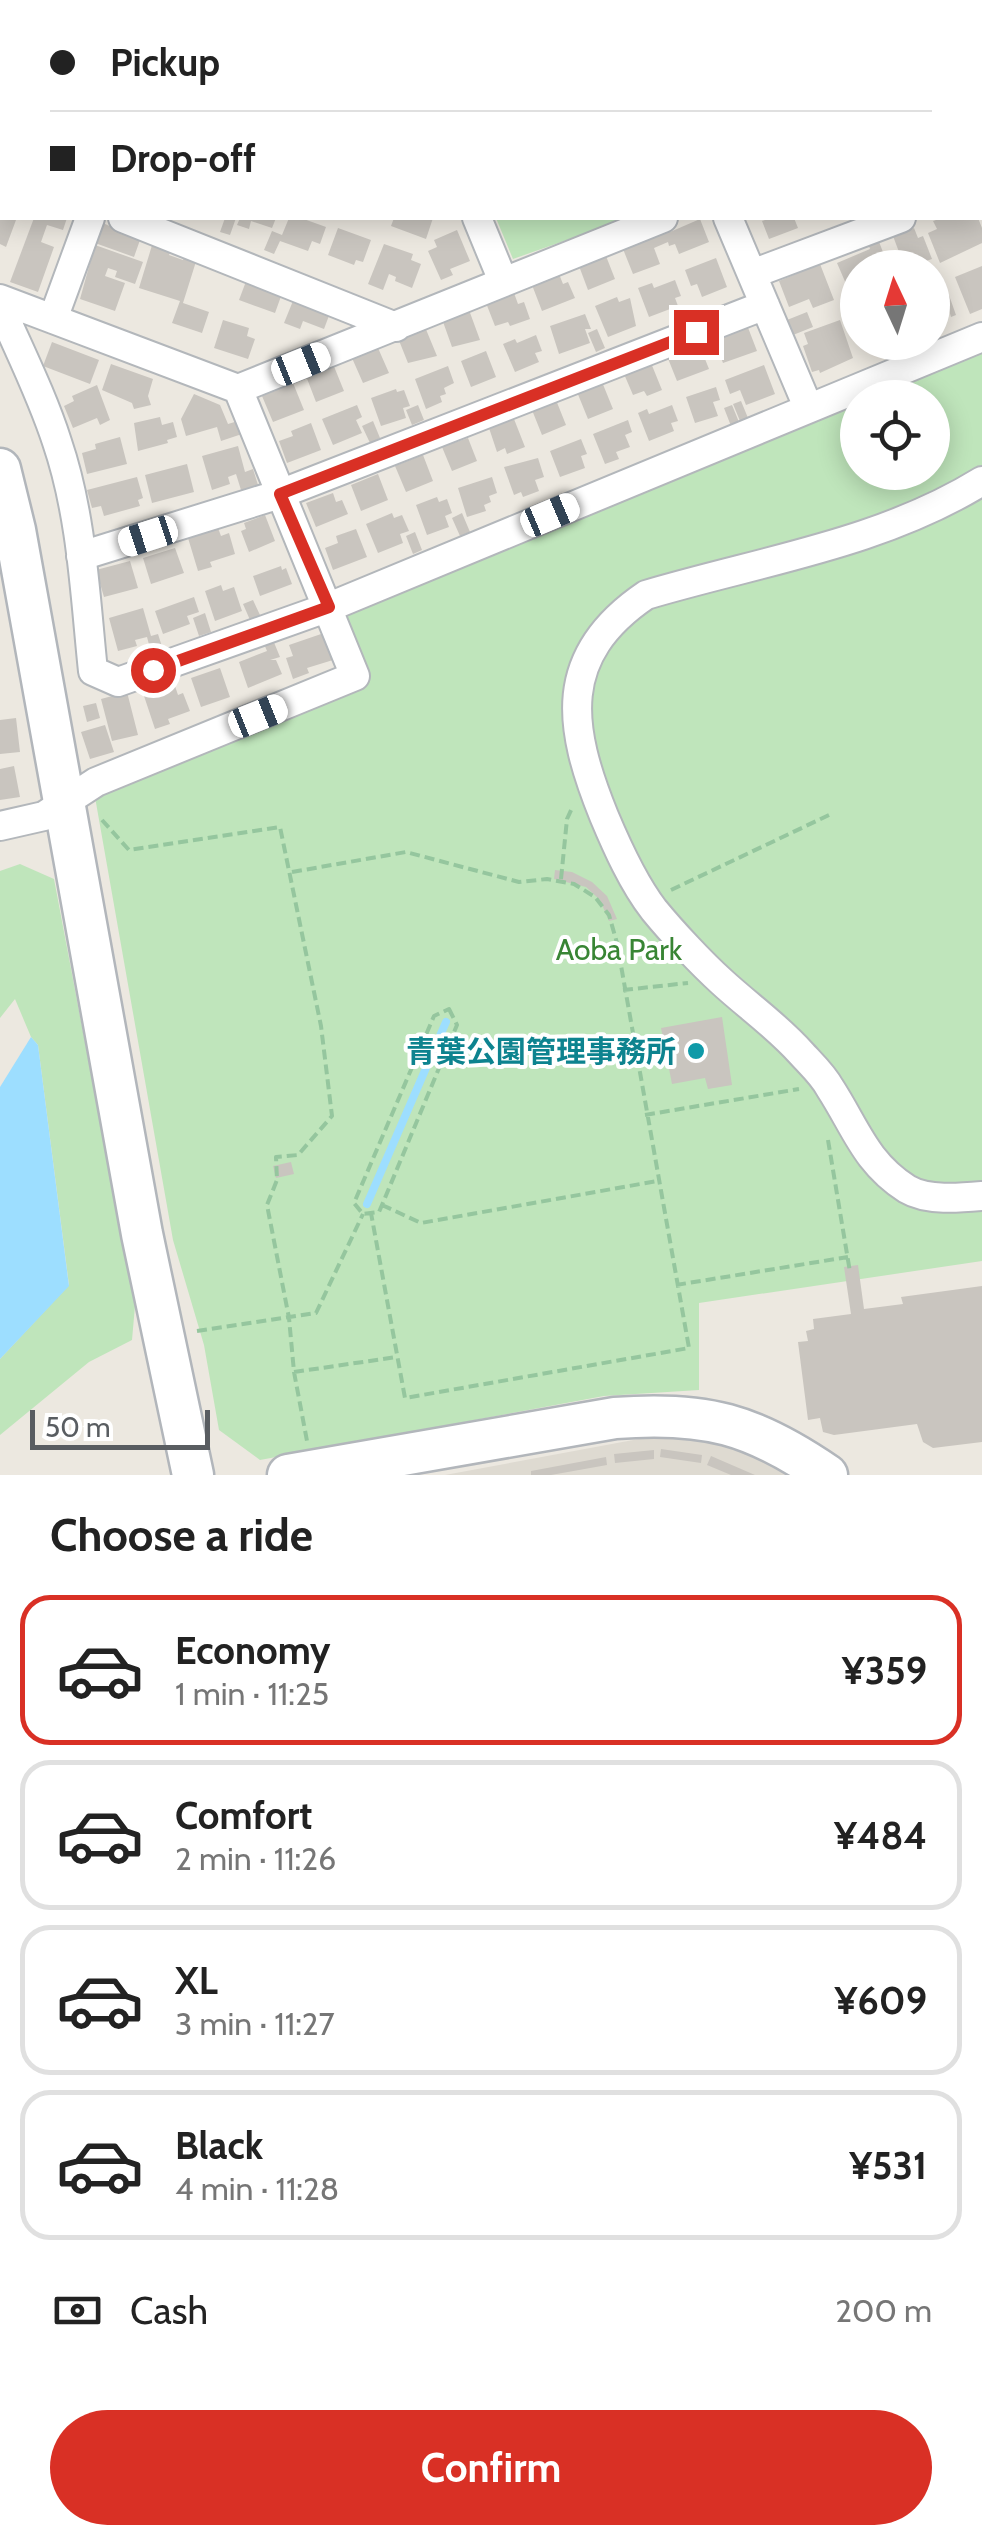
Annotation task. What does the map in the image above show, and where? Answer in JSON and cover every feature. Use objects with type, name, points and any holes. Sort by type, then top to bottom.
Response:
[{"type":"street","points":[[53,319],[89,220]]},
{"type":"street","points":[[128,220],[396,327]]},
{"type":"street","points":[[478,220],[504,280]]},
{"type":"street","points":[[0,303],[238,389],[658,220]]},
{"type":"street","points":[[729,220],[808,407]]},
{"type":"street","points":[[752,274],[872,223]]},
{"type":"street","points":[[0,303],[57,441],[73,503],[93,671],[118,682],[329,607],[982,338]]},
{"type":"street","points":[[82,556],[280,494],[765,305]]},
{"type":"street","points":[[0,826],[77,806],[96,782],[355,676],[238,389]]},
{"type":"street","points":[[0,469],[77,806],[142,1234],[193,1475]]},
{"type":"street","points":[[982,482],[911,519],[817,550],[646,595],[622,611],[594,650],[579,682],[575,711],[578,738],[596,796],[648,901],[719,980],[794,1045],[828,1084],[874,1163],[912,1192],[954,1198],[982,1196]]},
{"type":"street","points":[[299,1465],[659,1414],[746,1428],[785,1446],[827,1475]]},
{"type":"path","points":[[560,881],[566,818],[571,808],[596,796]]},
{"type":"path","points":[[77,806],[129,850],[280,827],[321,1026],[332,1116],[298,1155],[276,1158],[277,1180],[268,1205],[289,1318],[299,1465]]},
{"type":"path","points":[[648,901],[829,815]]},
{"type":"path","points":[[292,872],[406,852],[518,882],[574,884],[595,897],[609,915],[617,943],[689,1348],[405,1398],[371,1213]]},
{"type":"path","points":[[623,990],[663,986]]},
{"type":"path","points":[[449,1009],[457,1025],[382,1205],[379,1212],[362,1214],[354,1204],[434,1016],[449,1009]]},
{"type":"path","points":[[646,1115],[828,1084]]},
{"type":"path","points":[[826,1124],[850,1272]]},
{"type":"path","points":[[382,1205],[421,1223],[657,1182]]},
{"type":"path","points":[[191,1332],[316,1313],[362,1214]]},
{"type":"path","points":[[676,1285],[848,1257]]},
{"type":"path","points":[[294,1372],[398,1357]]},
{"type":"shaded area","points":[[644,1438],[705,1439],[768,1459],[798,1475],[445,1475]]},
{"type":"green space","points":[[497,220],[623,220],[513,259]]},
{"type":"green space","name":"Aoba Park","points":[[982,347],[982,1261],[699,1303],[699,1390],[604,1396],[260,1460],[219,1430],[204,1345],[173,1240],[95,797],[367,686],[342,618],[349,604],[840,405],[840,490],[950,490],[950,380],[901,380]]},
{"type":"green space","points":[[20,864],[54,879],[135,1306],[132,1340],[89,1362],[0,1435],[0,1359],[69,1285],[38,1045],[15,999],[0,1018],[0,871]]},
{"type":"water","points":[[31,1037],[38,1045],[69,1286],[0,1359],[0,1087]]},
{"type":"building","points":[[0,220],[16,220],[6,247],[0,244]]},
{"type":"building","points":[[33,220],[66,220],[63,230],[47,225],[41,242],[54,247],[38,292],[10,282]]},
{"type":"building","points":[[224,220],[235,220],[230,235],[220,232]]},
{"type":"building","points":[[239,220],[275,220],[272,228],[251,221],[249,229],[237,225]]},
{"type":"building","points":[[288,220],[307,220],[326,227],[320,244],[312,241],[308,251],[280,241],[274,254],[264,250],[272,231],[282,235]]},
{"type":"building","points":[[393,220],[432,220],[426,239],[391,226]]},
{"type":"building","points":[[700,220],[709,242],[679,254],[675,244],[669,246],[668,242],[654,248],[660,264],[633,274],[623,249],[650,238],[647,231],[667,226],[670,232]]},
{"type":"building","points":[[795,220],[798,228],[769,239],[762,221]]},
{"type":"building","points":[[936,220],[979,220],[982,243],[950,258],[950,250],[935,250],[928,233],[937,229],[933,221]]},
{"type":"building","points":[[103,223],[140,240],[134,257],[95,243]]},
{"type":"building","points":[[338,228],[371,240],[363,262],[356,260],[354,265],[328,255]]},
{"type":"building","points":[[914,228],[918,238],[923,236],[928,250],[898,250],[893,236]]},
{"type":"building","points":[[457,230],[470,261],[450,269],[453,275],[441,280],[428,251],[437,247],[434,240]]},
{"type":"building","points":[[878,239],[882,250],[868,250],[868,243]]},
{"type":"building","points":[[153,242],[172,248],[169,255],[183,260],[187,248],[199,252],[183,303],[209,312],[202,333],[172,323],[180,301],[139,288]]},
{"type":"building","points":[[384,244],[413,254],[411,260],[421,264],[412,288],[389,274],[383,290],[368,284]]},
{"type":"building","points":[[95,245],[143,262],[135,284],[115,277],[117,271],[108,268],[105,276],[125,283],[115,311],[80,299]]},
{"type":"building","points":[[606,256],[615,279],[588,290],[579,266]]},
{"type":"building","points":[[716,258],[727,287],[702,297],[697,284],[691,286],[685,270]]},
{"type":"building","points":[[820,264],[834,300],[813,308],[809,299],[789,307],[779,281]]},
{"type":"building","points":[[982,266],[982,309],[970,314],[955,277]]},
{"type":"building","points":[[559,274],[563,284],[568,282],[575,298],[542,311],[532,285]]},
{"type":"building","points":[[248,276],[284,288],[275,313],[239,300]]},
{"type":"building","points":[[675,280],[681,296],[675,298],[678,306],[649,317],[638,288],[652,283],[654,288]]},
{"type":"building","points":[[297,291],[333,305],[324,329],[303,321],[300,329],[284,323]]},
{"type":"building","points":[[514,293],[518,304],[524,302],[530,319],[495,326],[486,303]]},
{"type":"building","points":[[617,297],[619,302],[630,298],[636,326],[608,337],[595,306]]},
{"type":"building","points":[[469,310],[480,340],[452,347],[442,319]]},
{"type":"building","points":[[807,312],[813,327],[793,335],[787,320]]},
{"type":"building","points":[[585,314],[591,329],[585,329],[590,343],[559,354],[550,326]]},
{"type":"building","points":[[223,320],[249,328],[247,336],[255,339],[248,359],[214,348]]},
{"type":"building","points":[[840,320],[840,360],[849,360],[820,373],[812,372],[803,346],[808,344],[804,333]]},
{"type":"building","points":[[747,325],[757,351],[723,363],[713,337]]},
{"type":"building","points":[[425,327],[437,356],[408,363],[398,338]]},
{"type":"building","points":[[597,329],[605,348],[596,352],[588,333]]},
{"type":"building","points":[[536,335],[542,351],[535,353],[539,362],[515,372],[503,344]]},
{"type":"building","points":[[52,342],[99,360],[90,384],[43,366]]},
{"type":"building","points":[[694,345],[709,369],[677,381],[667,356]]},
{"type":"building","points":[[378,348],[389,373],[363,383],[352,358]]},
{"type":"building","points":[[486,351],[496,377],[471,387],[461,361]]},
{"type":"building","points":[[651,363],[662,390],[647,396],[644,391],[633,395],[624,374]]},
{"type":"building","points":[[111,364],[153,379],[148,396],[151,405],[134,409],[132,403],[102,390]]},
{"type":"building","points":[[333,364],[344,391],[316,402],[306,376]]},
{"type":"building","points":[[764,365],[775,394],[746,405],[740,390],[730,394],[725,380]]},
{"type":"building","points":[[448,366],[454,383],[444,388],[442,402],[426,409],[415,379]]},
{"type":"building","points":[[602,382],[613,409],[588,419],[577,392]]},
{"type":"building","points":[[293,383],[304,410],[273,422],[262,396]]},
{"type":"building","points":[[97,385],[110,420],[100,425],[97,418],[73,428],[64,406],[74,401],[72,396]]},
{"type":"building","points":[[716,387],[720,400],[713,402],[718,416],[695,423],[686,397]]},
{"type":"building","points":[[404,390],[410,406],[403,408],[406,418],[381,426],[371,398]]},
{"type":"building","points":[[194,394],[220,405],[228,424],[238,421],[242,434],[221,441],[217,427],[186,436],[181,419]]},
{"type":"building","points":[[556,400],[566,425],[542,435],[532,410]]},
{"type":"building","points":[[741,401],[748,418],[740,421],[733,404]]},
{"type":"building","points":[[357,405],[362,417],[356,420],[362,433],[333,445],[322,419]]},
{"type":"building","points":[[418,405],[424,420],[412,425],[406,410]]},
{"type":"building","points":[[672,405],[678,421],[671,423],[674,431],[649,441],[638,413],[647,409],[649,414]]},
{"type":"building","points":[[732,405],[739,422],[731,426],[724,408]]},
{"type":"building","points":[[160,417],[162,425],[173,422],[177,437],[138,451],[134,423]]},
{"type":"building","points":[[514,419],[525,447],[507,454],[505,448],[497,452],[489,428]]},
{"type":"building","points":[[628,420],[632,432],[625,435],[630,447],[616,452],[619,459],[605,464],[593,434]]},
{"type":"building","points":[[373,421],[380,438],[370,443],[362,426]]},
{"type":"building","points":[[311,423],[321,450],[287,463],[279,441]]},
{"type":"building","points":[[120,437],[127,464],[87,474],[82,453],[96,449],[95,444]]},
{"type":"building","points":[[468,438],[477,461],[452,471],[442,447]]},
{"type":"building","points":[[581,439],[587,454],[581,456],[585,468],[560,477],[550,451]]},
{"type":"building","points":[[238,446],[245,472],[253,469],[258,485],[241,490],[236,474],[228,477],[230,484],[212,490],[202,456]]},
{"type":"building","points":[[423,455],[433,481],[406,492],[395,466]]},
{"type":"building","points":[[538,458],[544,477],[535,480],[539,491],[523,497],[521,492],[514,495],[504,467]]},
{"type":"building","points":[[187,464],[194,492],[152,503],[145,475]]},
{"type":"building","points":[[378,474],[388,500],[361,511],[351,485]]},
{"type":"building","points":[[137,477],[143,498],[138,500],[140,506],[104,516],[101,506],[92,508],[87,490]]},
{"type":"building","points":[[492,477],[497,493],[489,496],[491,502],[484,505],[486,511],[467,517],[458,488]]},
{"type":"building","points":[[333,493],[336,502],[342,500],[348,514],[316,527],[306,503]]},
{"type":"building","points":[[437,497],[439,502],[447,499],[452,513],[445,516],[449,527],[427,535],[416,505]]},
{"type":"building","points":[[392,513],[394,518],[402,515],[409,531],[400,534],[403,543],[378,553],[366,524]]},
{"type":"building","points":[[462,513],[470,532],[460,536],[452,518]]},
{"type":"building","points":[[265,515],[275,541],[249,552],[241,531],[246,529],[244,523]]},
{"type":"building","points":[[218,528],[221,536],[229,533],[235,554],[210,562],[212,567],[198,571],[188,538]]},
{"type":"building","points":[[356,529],[367,557],[333,570],[325,548],[338,543],[336,536]]},
{"type":"building","points":[[415,532],[422,550],[413,554],[406,536]]},
{"type":"building","points":[[175,548],[184,573],[151,584],[143,558]]},
{"type":"building","points":[[130,561],[138,588],[104,597],[96,570]]},
{"type":"building","points":[[281,566],[282,570],[286,568],[292,584],[260,596],[253,576]]},
{"type":"building","points":[[221,585],[223,591],[234,587],[242,611],[215,621],[205,591]]},
{"type":"building","points":[[194,597],[199,612],[187,616],[190,624],[163,634],[155,611]]},
{"type":"building","points":[[253,600],[260,615],[250,620],[243,604]]},
{"type":"building","points":[[143,608],[151,636],[158,634],[164,653],[152,656],[147,637],[135,640],[137,646],[118,651],[109,618]]},
{"type":"building","points":[[205,613],[211,632],[199,636],[193,618]]},
{"type":"building","points":[[324,633],[333,660],[307,668],[309,673],[293,679],[286,658],[293,656],[289,645]]},
{"type":"building","points":[[273,640],[280,657],[270,660],[276,660],[282,674],[248,688],[239,662],[267,651],[264,644]]},
{"type":"building","points":[[220,668],[230,697],[201,707],[191,678]]},
{"type":"building","points":[[174,683],[190,711],[155,729],[143,693]]},
{"type":"building","points":[[127,692],[138,735],[112,741],[101,699]]},
{"type":"building","points":[[96,703],[100,718],[87,722],[83,706]]},
{"type":"building","points":[[16,718],[20,752],[0,754],[0,720]]},
{"type":"building","points":[[105,725],[114,752],[90,759],[81,732]]},
{"type":"building","points":[[14,766],[20,797],[0,800],[0,769]]},
{"type":"building","points":[[555,870],[572,872],[592,882],[607,896],[617,919],[609,921],[600,900],[586,887],[554,879]]},
{"type":"building","name":"青葉公園管理事務所","points":[[722,1017],[732,1085],[708,1089],[705,1078],[672,1084],[661,1028]]},
{"type":"building","points":[[291,1162],[294,1174],[276,1178],[273,1166]]},
{"type":"building","points":[[858,1265],[864,1309],[903,1304],[901,1297],[982,1286],[982,1442],[933,1448],[923,1442],[917,1424],[834,1435],[823,1432],[820,1418],[808,1420],[798,1342],[808,1341],[806,1331],[814,1329],[813,1319],[851,1314],[844,1267]]},
{"type":"building","points":[[661,1449],[702,1455],[701,1463],[660,1457]]},
{"type":"building","points":[[654,1450],[654,1459],[615,1463],[614,1454]]},
{"type":"building","points":[[711,1456],[755,1475],[731,1475],[707,1465]]},
{"type":"building","points":[[606,1457],[607,1465],[531,1475],[531,1471]]},
{"type":"waterway","points":[[367,1204],[446,1022]]},
{"type":"place","name":"青葉公園管理事務所","points":[[696,1051]]},
{"type":"route","points":[[153,670],[329,607],[280,494],[696,332]]}]
